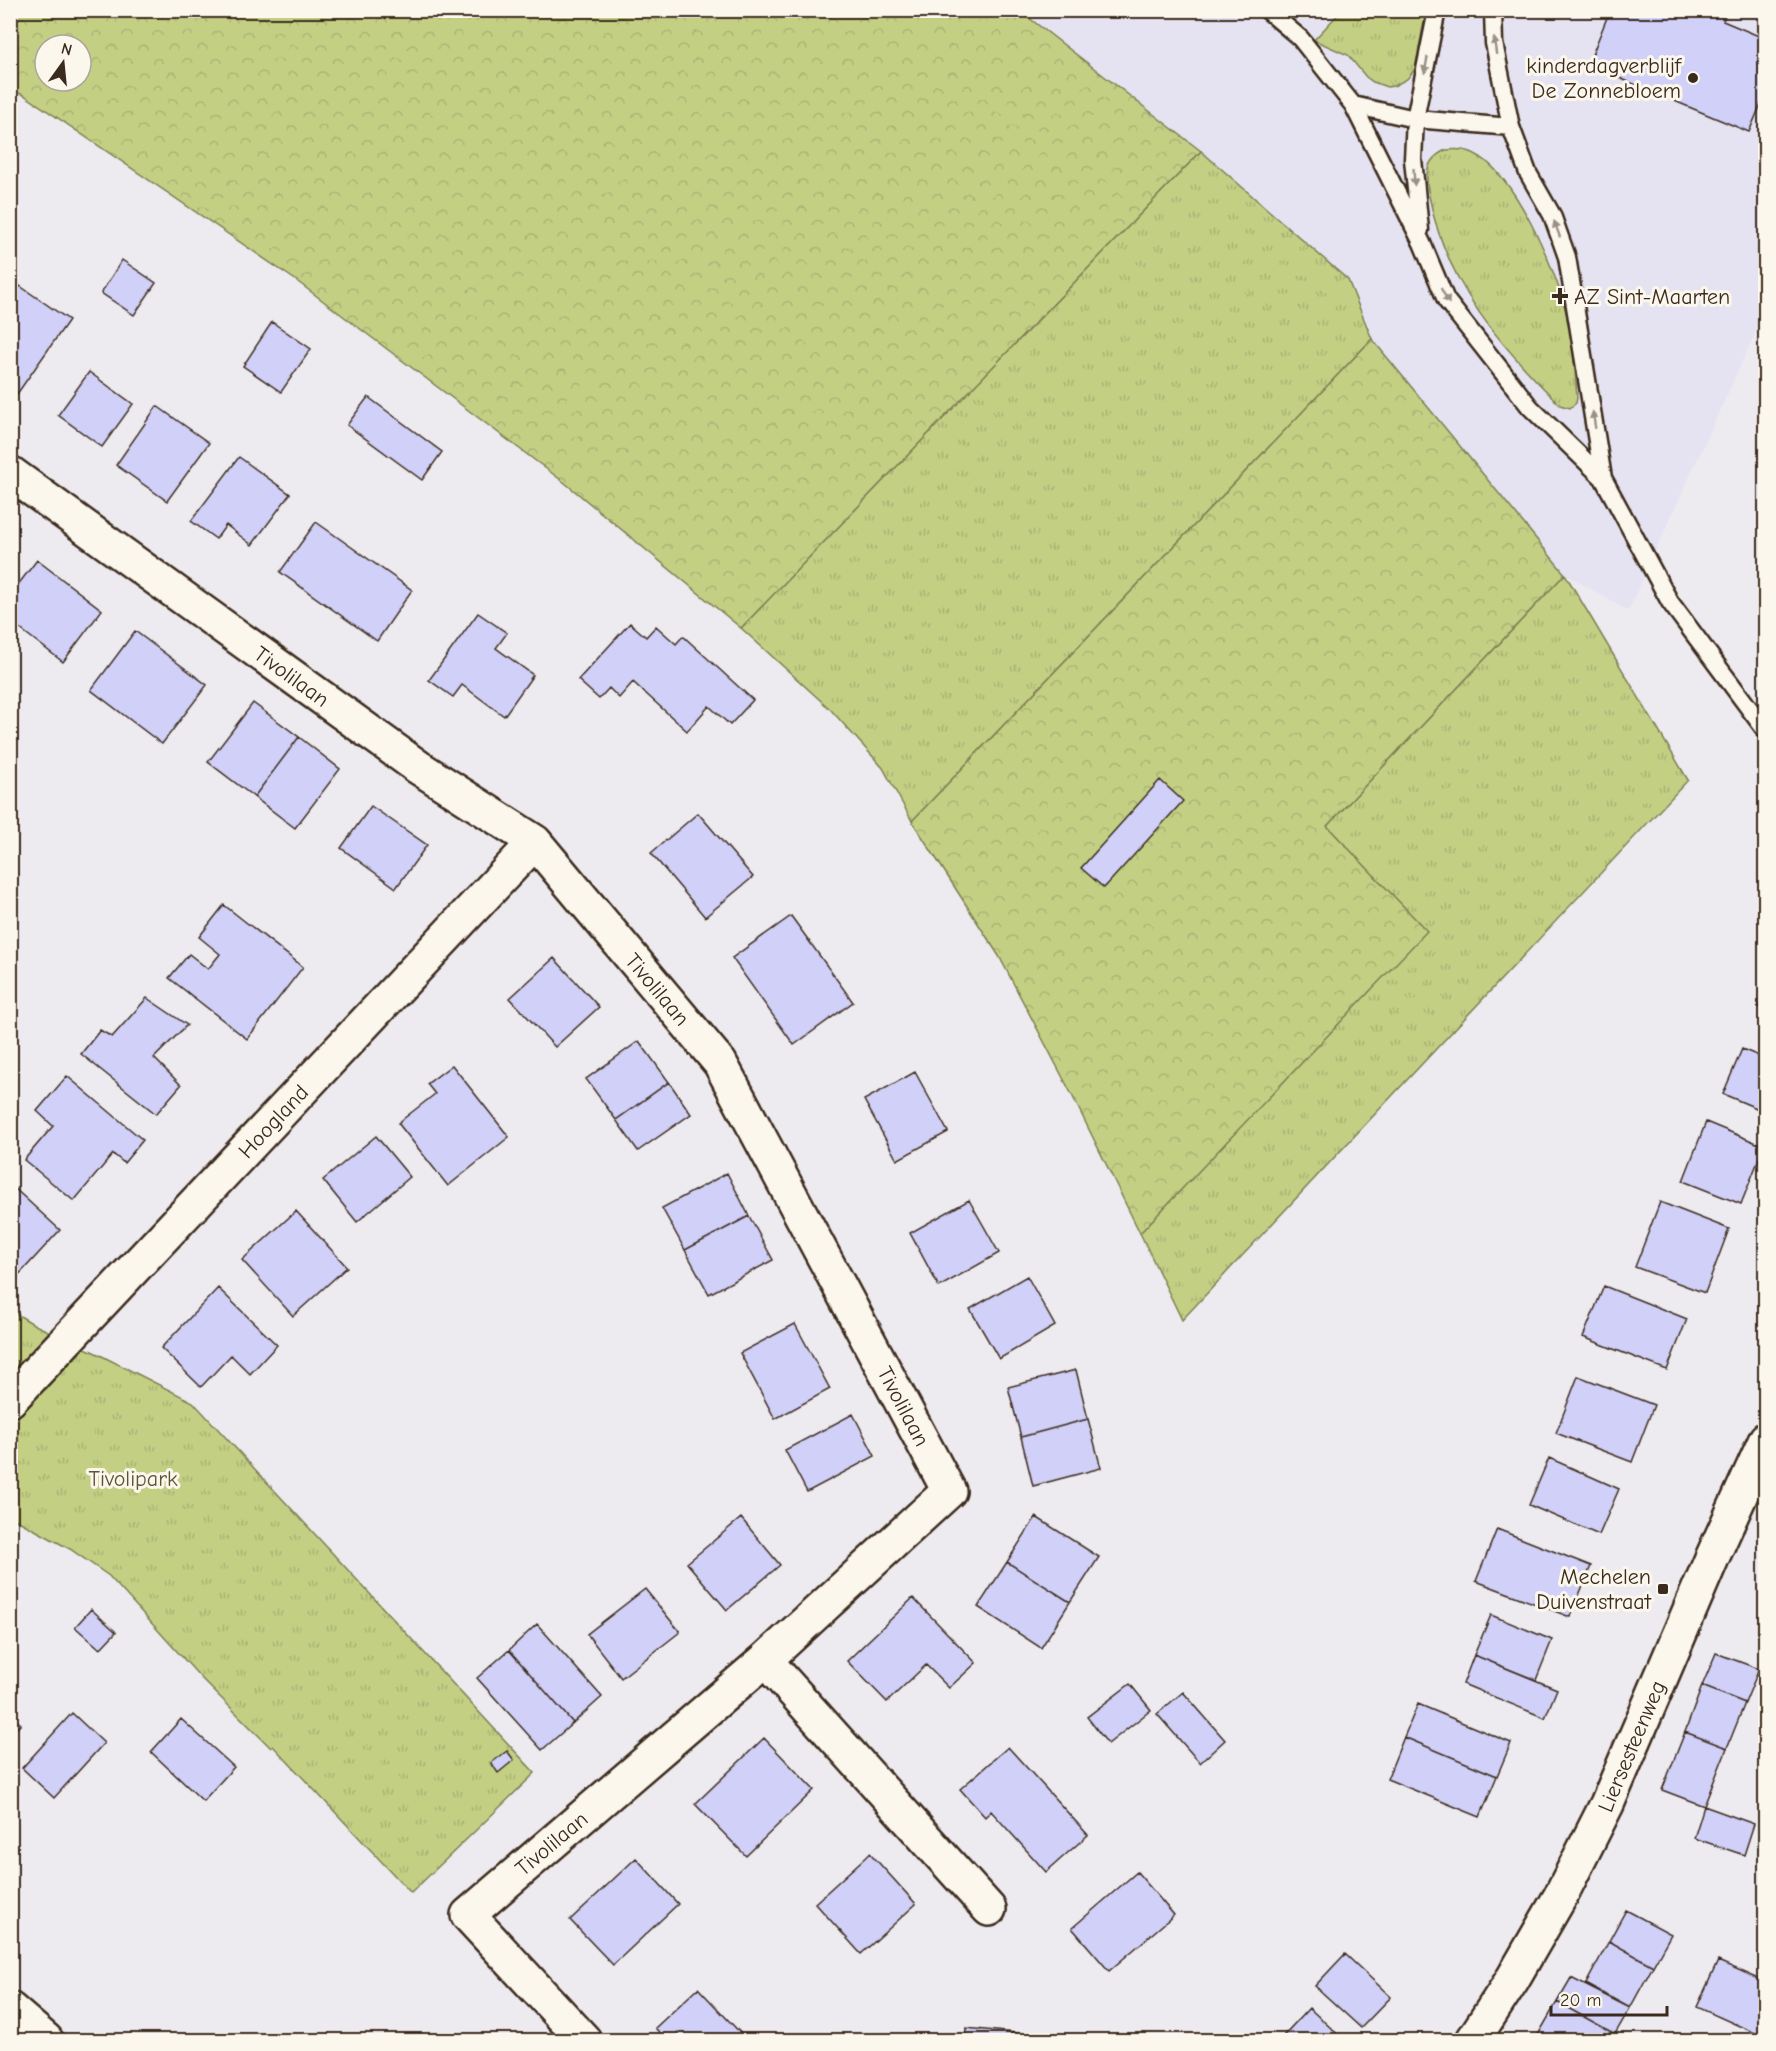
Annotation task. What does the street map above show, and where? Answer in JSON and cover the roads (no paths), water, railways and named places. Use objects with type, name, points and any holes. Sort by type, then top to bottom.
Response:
[{"type":"street","name":"Tivolilaan","points":[[14,481],[418,767],[535,842],[720,1063],[949,1491],[765,1660],[468,1914],[584,2040]]},
{"type":"street","name":"Hoogland","points":[[10,1400],[535,842]]},
{"type":"street","name":"Liersesteenweg","points":[[1473,2040],[1512,1980],[1560,1897],[1606,1804],[1766,1439]]},
{"type":"street","points":[[765,1660],[989,1909]]},
{"type":"street","points":[[10,2009],[46,2040]]},
{"type":"lane","points":[[1267,10],[1300,38],[1353,105],[1422,243],[1446,300],[1530,407],[1603,478],[1670,602],[1766,731]]},
{"type":"lane","points":[[1422,243],[1413,159],[1415,119],[1437,10]]},
{"type":"lane","points":[[1493,10],[1494,43],[1511,127],[1528,173],[1552,215],[1567,257],[1603,478]]},
{"type":"lane","points":[[1353,105],[1415,119],[1511,127]]},
{"type":"place","name":"kinderdagverblijf De Zonnebloem","points":[[1693,78]]},
{"type":"place","name":"AZ Sint-Maarten","points":[[1560,296]]},
{"type":"place","name":"Mechelen Duivenstraat","points":[[1663,1589]]},
{"type":"park label","name":"Tivolipark","points":[[133,1478]]}]
